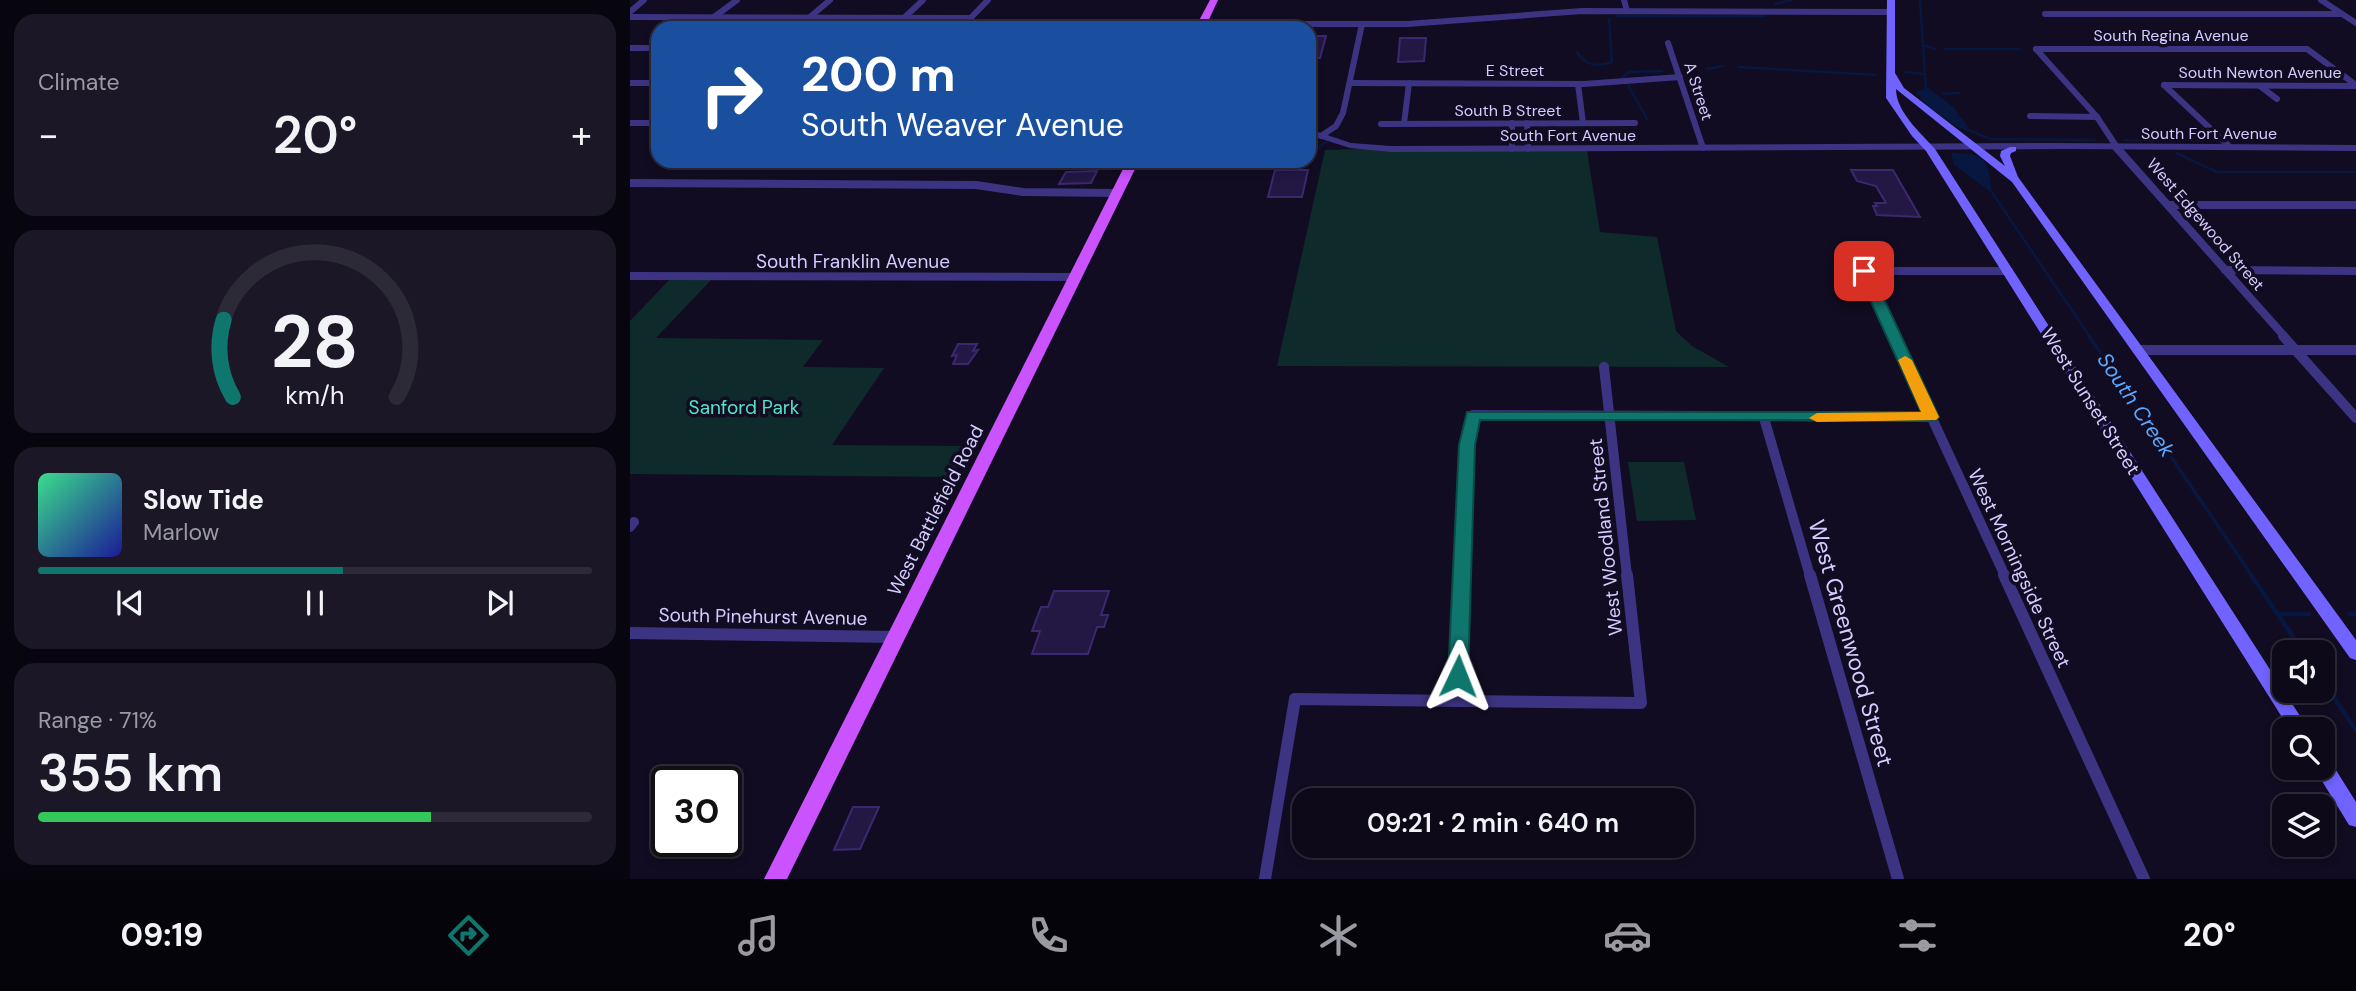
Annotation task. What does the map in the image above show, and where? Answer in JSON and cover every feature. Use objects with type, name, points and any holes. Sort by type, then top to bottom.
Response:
[{"type":"main road","points":[[1204,21],[1214,0]]},
{"type":"main road","name":"West Sunset Street","points":[[1891,0],[1891,98],[1915,134],[1928,146],[2009,271],[2292,717]]},
{"type":"main road","points":[[1892,72],[1900,89],[2016,180]]},
{"type":"main road","points":[[2012,149],[2006,151],[2005,156],[2016,180],[2356,653]]},
{"type":"main road","name":"West Battlefield Road","points":[[775,879],[1130,168]]},
{"type":"main road","points":[[2331,780],[2356,819]]},
{"type":"street","points":[[630,14],[645,0]]},
{"type":"street","points":[[714,17],[737,0]]},
{"type":"street","points":[[809,17],[830,0]]},
{"type":"street","points":[[905,17],[923,0]]},
{"type":"street","points":[[968,21],[988,0]]},
{"type":"street","points":[[1624,0],[1627,11]]},
{"type":"street","points":[[2321,0],[2356,23]]},
{"type":"street","points":[[1316,25],[1456,22],[1558,12],[1891,12]]},
{"type":"street","points":[[630,14],[971,18]]},
{"type":"street","points":[[2045,14],[2342,14]]},
{"type":"street","points":[[1321,136],[1340,120],[1362,24]]},
{"type":"street","name":"A Street","points":[[1668,43],[1703,148]]},
{"type":"street","points":[[630,48],[651,48]]},
{"type":"street","name":"South Regina Avenue","points":[[2036,49],[2307,49],[2356,85]]},
{"type":"street","name":"West Edgewood Street","points":[[2036,49],[2097,117],[2116,147],[2356,418]]},
{"type":"street","name":"E Street","points":[[1350,83],[1578,84],[1679,77]]},
{"type":"street","points":[[630,83],[651,83]]},
{"type":"street","points":[[1404,124],[1409,83]]},
{"type":"street","points":[[1578,84],[1583,123]]},
{"type":"street","name":"South Newton Avenue","points":[[2230,147],[2164,85],[2356,85]]},
{"type":"street","points":[[2260,86],[2277,99]]},
{"type":"street","points":[[2030,116],[2097,117]]},
{"type":"street","points":[[630,123],[651,123]]},
{"type":"street","points":[[1512,123],[1512,149]]},
{"type":"street","points":[[1527,123],[1528,149]]},
{"type":"street","name":"South B Street","points":[[1381,124],[1635,123]]},
{"type":"street","name":"South Fort Avenue","points":[[1316,134],[1350,145],[1378,149],[1928,146],[2356,148]]},
{"type":"street","name":"South Fort Avenue","points":[[1974,147],[2062,147]]},
{"type":"street","points":[[630,183],[976,185],[1023,192],[1117,193]]},
{"type":"street","points":[[2168,205],[2356,205]]},
{"type":"street","points":[[2225,270],[2356,271]]},
{"type":"street","name":"West Morningside Street","points":[[2009,271],[1864,271],[2144,879]]},
{"type":"street","name":"South Franklin Avenue","points":[[630,276],[1075,277]]},
{"type":"street","points":[[2138,350],[2356,350]]},
{"type":"street","name":"West Woodland Street","points":[[1457,701],[1641,703],[1604,367]]},
{"type":"street","points":[[1265,879],[1294,699],[1457,701],[1467,445],[1473,415],[1931,417]]},
{"type":"street","name":"West Greenwood Street","points":[[1764,418],[1898,879]]},
{"type":"street","name":"South Pinehurst Avenue","points":[[630,633],[895,637]]},
{"type":"green space","points":[[1325,150],[1587,151],[1600,232],[1657,237],[1676,331],[1692,346],[1729,367],[1277,366]]},
{"type":"green space","name":"Sanford Park","points":[[670,279],[712,279],[656,338],[823,340],[803,367],[884,368],[832,445],[968,446],[952,477],[630,474],[630,321]]},
{"type":"green space","points":[[1628,462],[1684,462],[1696,520],[1637,521]]},
{"type":"water","points":[[1925,85],[1953,107],[1969,128],[1961,129],[1927,106],[1916,92],[1923,90]]},
{"type":"water","points":[[1951,153],[1972,154],[1983,160],[1989,172],[1992,193],[1954,165]]},
{"type":"building","points":[[1316,36],[1326,36],[1320,58],[1316,58]]},
{"type":"building","points":[[1400,38],[1426,38],[1424,61],[1398,62]]},
{"type":"building","points":[[1275,170],[1308,170],[1302,197],[1268,197]]},
{"type":"building","points":[[1851,170],[1893,170],[1920,217],[1877,215],[1873,206],[1877,206],[1875,203],[1886,203],[1876,186],[1857,181]]},
{"type":"building","points":[[1097,171],[1091,183],[1059,184],[1066,172]]},
{"type":"building","points":[[958,344],[977,344],[973,351],[978,350],[968,364],[953,364],[957,355],[952,356]]},
{"type":"building","points":[[1054,591],[1109,591],[1101,615],[1108,615],[1104,627],[1097,627],[1088,654],[1032,654],[1040,631],[1032,631],[1041,607],[1048,607]]},
{"type":"building","points":[[853,807],[879,807],[860,849],[834,850]]},
{"type":"waterway","points":[[1775,4],[1792,0]]},
{"type":"waterway","name":"South Creek","points":[[1920,0],[1923,45]]},
{"type":"waterway","points":[[1617,16],[1765,16]]},
{"type":"waterway","points":[[1577,52],[1592,64],[1612,62],[1609,19]]},
{"type":"waterway","points":[[1923,45],[1935,49]]},
{"type":"waterway","name":"South Creek","points":[[1923,45],[1926,89]]},
{"type":"waterway","points":[[1945,49],[2019,49]]},
{"type":"waterway","points":[[1707,69],[1723,66]]},
{"type":"waterway","points":[[1739,67],[1876,75]]},
{"type":"waterway","points":[[1623,77],[1629,72],[1662,71]]},
{"type":"waterway","points":[[1905,72],[1924,74]]},
{"type":"waterway","points":[[1628,85],[1647,119]]},
{"type":"waterway","points":[[1944,94],[1959,93]]},
{"type":"waterway","points":[[1963,128],[1991,139],[2095,140]]},
{"type":"waterway","points":[[2124,140],[2154,141]]},
{"type":"waterway","points":[[1316,149],[1326,142]]},
{"type":"waterway","points":[[2176,153],[2217,172],[2356,172]]},
{"type":"waterway","name":"South Creek","points":[[1991,191],[2090,337]]},
{"type":"waterway","name":"South Creek","points":[[2089,336],[2252,576]]},
{"type":"waterway","name":"South Creek","points":[[2251,575],[2295,640]]},
{"type":"waterway","points":[[2278,614],[2309,614]]},
{"type":"waterway","points":[[2349,614],[2356,614]]},
{"type":"waterway","name":"South Creek","points":[[2335,699],[2356,730]]},
{"type":"slow traffic","points":[[1817,418],[1931,417],[1905,360]]},
{"type":"route","points":[[1458,676],[1467,445],[1473,415],[1931,417],[1864,271]]}]
